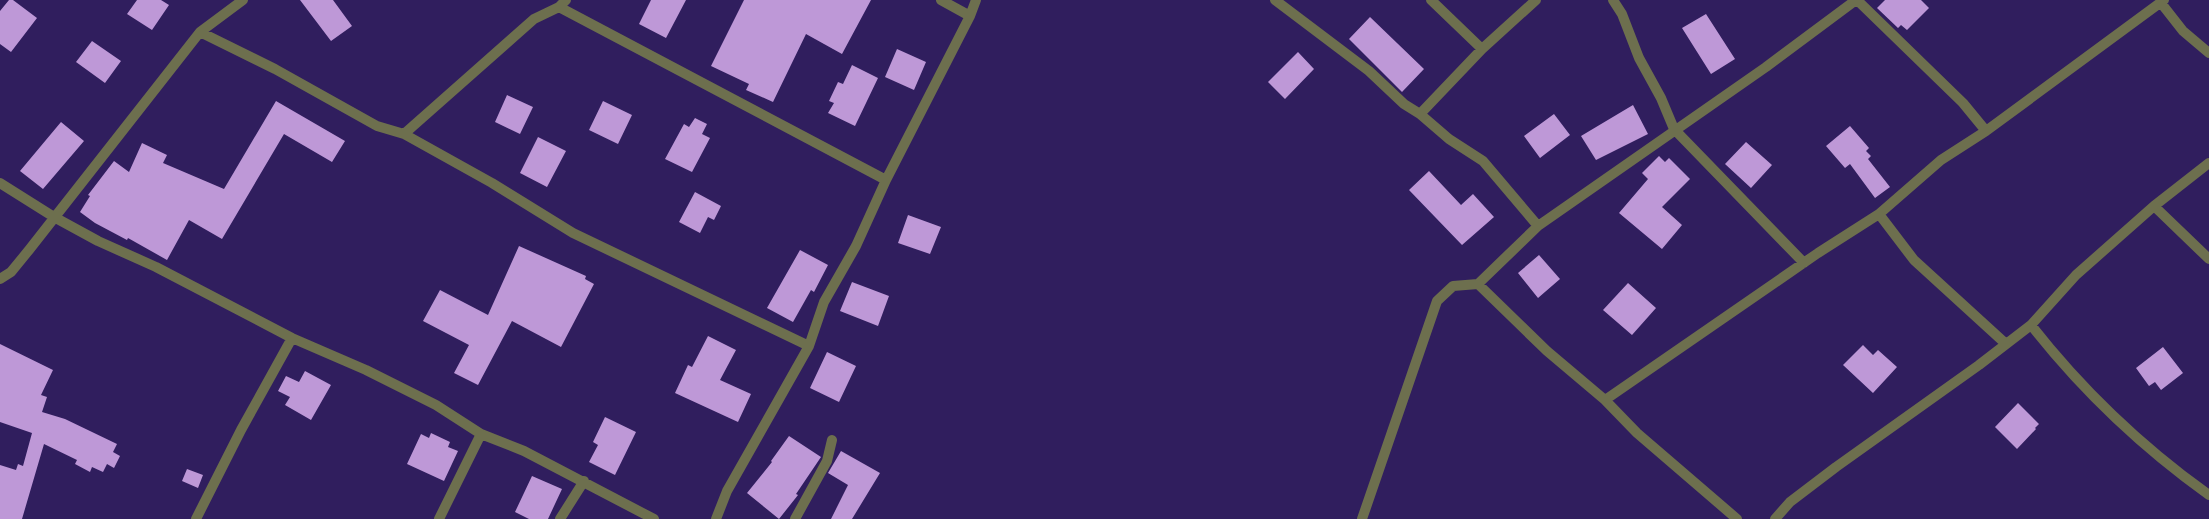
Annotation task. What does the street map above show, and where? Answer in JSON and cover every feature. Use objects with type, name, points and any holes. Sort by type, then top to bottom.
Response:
[{"type":"street","points":[[0,279],[11,272],[200,32],[243,0]]},
{"type":"street","points":[[942,0],[970,16]]},
{"type":"street","points":[[716,519],[727,491],[809,346],[824,302],[856,246],[886,180],[970,16],[976,0]]},
{"type":"street","points":[[1275,0],[1368,71],[1404,104],[1420,114],[1449,139],[1483,161],[1538,226]]},
{"type":"street","points":[[1431,0],[1482,49]]},
{"type":"street","points":[[1420,114],[1482,49],[1536,0]]},
{"type":"street","points":[[1613,0],[1622,14],[1639,58],[1661,98],[1674,129],[1804,263]]},
{"type":"street","points":[[1362,519],[1437,300],[1453,286],[1478,284],[1538,226],[1674,129],[1766,67],[1856,0],[1963,103],[1986,131]]},
{"type":"street","points":[[1605,400],[1804,263],[1879,214],[1941,160],[1986,131],[2163,1],[2183,31],[2209,54]]},
{"type":"street","points":[[404,134],[534,19],[563,3],[886,180]]},
{"type":"street","points":[[200,32],[275,69],[377,126],[404,134],[492,183],[573,233],[809,346]]},
{"type":"street","points":[[1775,519],[1790,502],[1836,466],[2031,325],[2076,275],[2154,206],[2209,163]]},
{"type":"street","points":[[0,183],[54,217],[292,338],[366,370],[436,405],[481,434],[524,451],[654,519]]},
{"type":"street","points":[[2154,206],[2209,259]]},
{"type":"street","points":[[1879,214],[1914,260],[2006,344]]},
{"type":"street","points":[[1478,284],[1547,351],[1605,400],[1637,432],[1737,519]]},
{"type":"street","points":[[2031,325],[2058,360],[2096,399],[2174,470],[2209,495]]},
{"type":"street","points":[[196,519],[241,430],[292,338]]},
{"type":"street","points":[[439,519],[481,434]]},
{"type":"street","points":[[795,519],[827,461],[832,440]]},
{"type":"street","points":[[560,519],[584,481]]},
{"type":"building","points":[[9,0],[13,0],[37,18],[11,52],[0,44],[0,11]]},
{"type":"building","points":[[137,0],[161,0],[169,5],[152,30],[127,14]]},
{"type":"building","points":[[300,0],[333,0],[352,26],[331,41]]},
{"type":"building","points":[[651,0],[686,0],[666,38],[639,24]]},
{"type":"building","points":[[744,0],[871,0],[842,54],[806,34],[773,102],[746,90],[749,84],[711,66]]},
{"type":"building","points":[[1885,0],[1921,0],[1929,8],[1907,30],[1901,25],[1898,28],[1877,8]]},
{"type":"building","points":[[1706,14],[1735,59],[1711,74],[1682,28]]},
{"type":"building","points":[[1370,17],[1424,69],[1402,92],[1349,39]]},
{"type":"building","points":[[92,41],[121,61],[105,83],[76,62]]},
{"type":"building","points":[[897,49],[926,62],[914,90],[885,77]]},
{"type":"building","points":[[1298,52],[1314,69],[1285,99],[1268,82]]},
{"type":"building","points":[[852,65],[878,78],[855,126],[828,113],[834,103],[829,101],[838,82],[843,84]]},
{"type":"building","points":[[507,95],[533,107],[520,134],[495,122]]},
{"type":"building","points":[[276,101],[345,141],[332,162],[284,134],[222,239],[189,220],[167,260],[128,238],[127,240],[95,223],[80,212],[90,196],[88,195],[114,161],[129,172],[142,143],[167,155],[163,163],[224,189]]},
{"type":"building","points":[[603,101],[632,115],[618,144],[589,130]]},
{"type":"building","points":[[1633,105],[1648,134],[1596,160],[1581,136]]},
{"type":"building","points":[[1554,114],[1570,135],[1540,158],[1524,136]]},
{"type":"building","points":[[695,118],[707,124],[702,134],[710,138],[692,172],[665,159],[684,124],[689,127]]},
{"type":"building","points":[[61,122],[84,141],[43,189],[20,171]]},
{"type":"building","points":[[1850,126],[1869,148],[1866,151],[1871,156],[1868,159],[1890,187],[1875,198],[1850,164],[1845,168],[1826,146]]},
{"type":"building","points":[[538,137],[566,151],[547,187],[520,173]]},
{"type":"building","points":[[1746,142],[1772,165],[1751,188],[1725,164]]},
{"type":"building","points":[[1659,156],[1665,162],[1669,158],[1690,179],[1662,207],[1682,225],[1662,249],[1619,213],[1648,179],[1642,173]]},
{"type":"building","points":[[1429,171],[1461,205],[1473,194],[1494,217],[1462,245],[1409,190]]},
{"type":"building","points":[[695,192],[721,206],[714,220],[708,217],[700,233],[679,222]]},
{"type":"building","points":[[908,215],[941,227],[930,254],[898,243]]},
{"type":"building","points":[[519,246],[586,276],[585,279],[594,284],[561,347],[512,321],[478,385],[454,373],[469,345],[423,321],[440,290],[488,315]]},
{"type":"building","points":[[800,250],[828,265],[814,292],[811,290],[793,322],[767,308]]},
{"type":"building","points":[[1539,255],[1560,279],[1538,298],[1518,273]]},
{"type":"building","points":[[852,282],[889,296],[878,326],[840,311]]},
{"type":"building","points":[[1628,283],[1656,308],[1632,335],[1603,310]]},
{"type":"building","points":[[708,336],[736,350],[720,380],[751,394],[738,422],[675,393],[688,365],[692,367]]},
{"type":"building","points":[[0,344],[53,370],[41,395],[47,397],[42,412],[65,419],[117,444],[113,452],[120,456],[114,468],[107,464],[103,472],[92,467],[90,472],[75,464],[77,460],[44,444],[22,519],[0,519],[0,465],[16,470],[18,464],[23,466],[32,433],[0,422]]},
{"type":"building","points":[[1863,345],[1873,355],[1878,350],[1897,367],[1873,393],[1843,365]]},
{"type":"building","points":[[2163,347],[2183,373],[2161,390],[2155,382],[2149,386],[2136,368]]},
{"type":"building","points":[[827,352],[856,366],[839,402],[810,388]]},
{"type":"building","points":[[305,371],[331,385],[311,420],[285,405],[290,397],[278,391],[286,376],[299,382]]},
{"type":"building","points":[[2018,403],[2039,424],[2017,449],[1995,427]]},
{"type":"building","points":[[605,417],[636,432],[615,475],[589,462],[598,445],[593,442]]},
{"type":"building","points":[[431,433],[450,442],[448,447],[458,451],[444,481],[407,464],[421,434],[429,438]]},
{"type":"building","points":[[789,436],[821,457],[796,494],[798,495],[779,519],[747,493],[772,462]]},
{"type":"building","points":[[841,451],[880,473],[852,519],[831,519],[848,485],[828,473]]},
{"type":"building","points":[[187,469],[203,475],[198,488],[182,481]]},
{"type":"building","points":[[532,476],[562,489],[548,519],[529,519],[515,512]]}]
